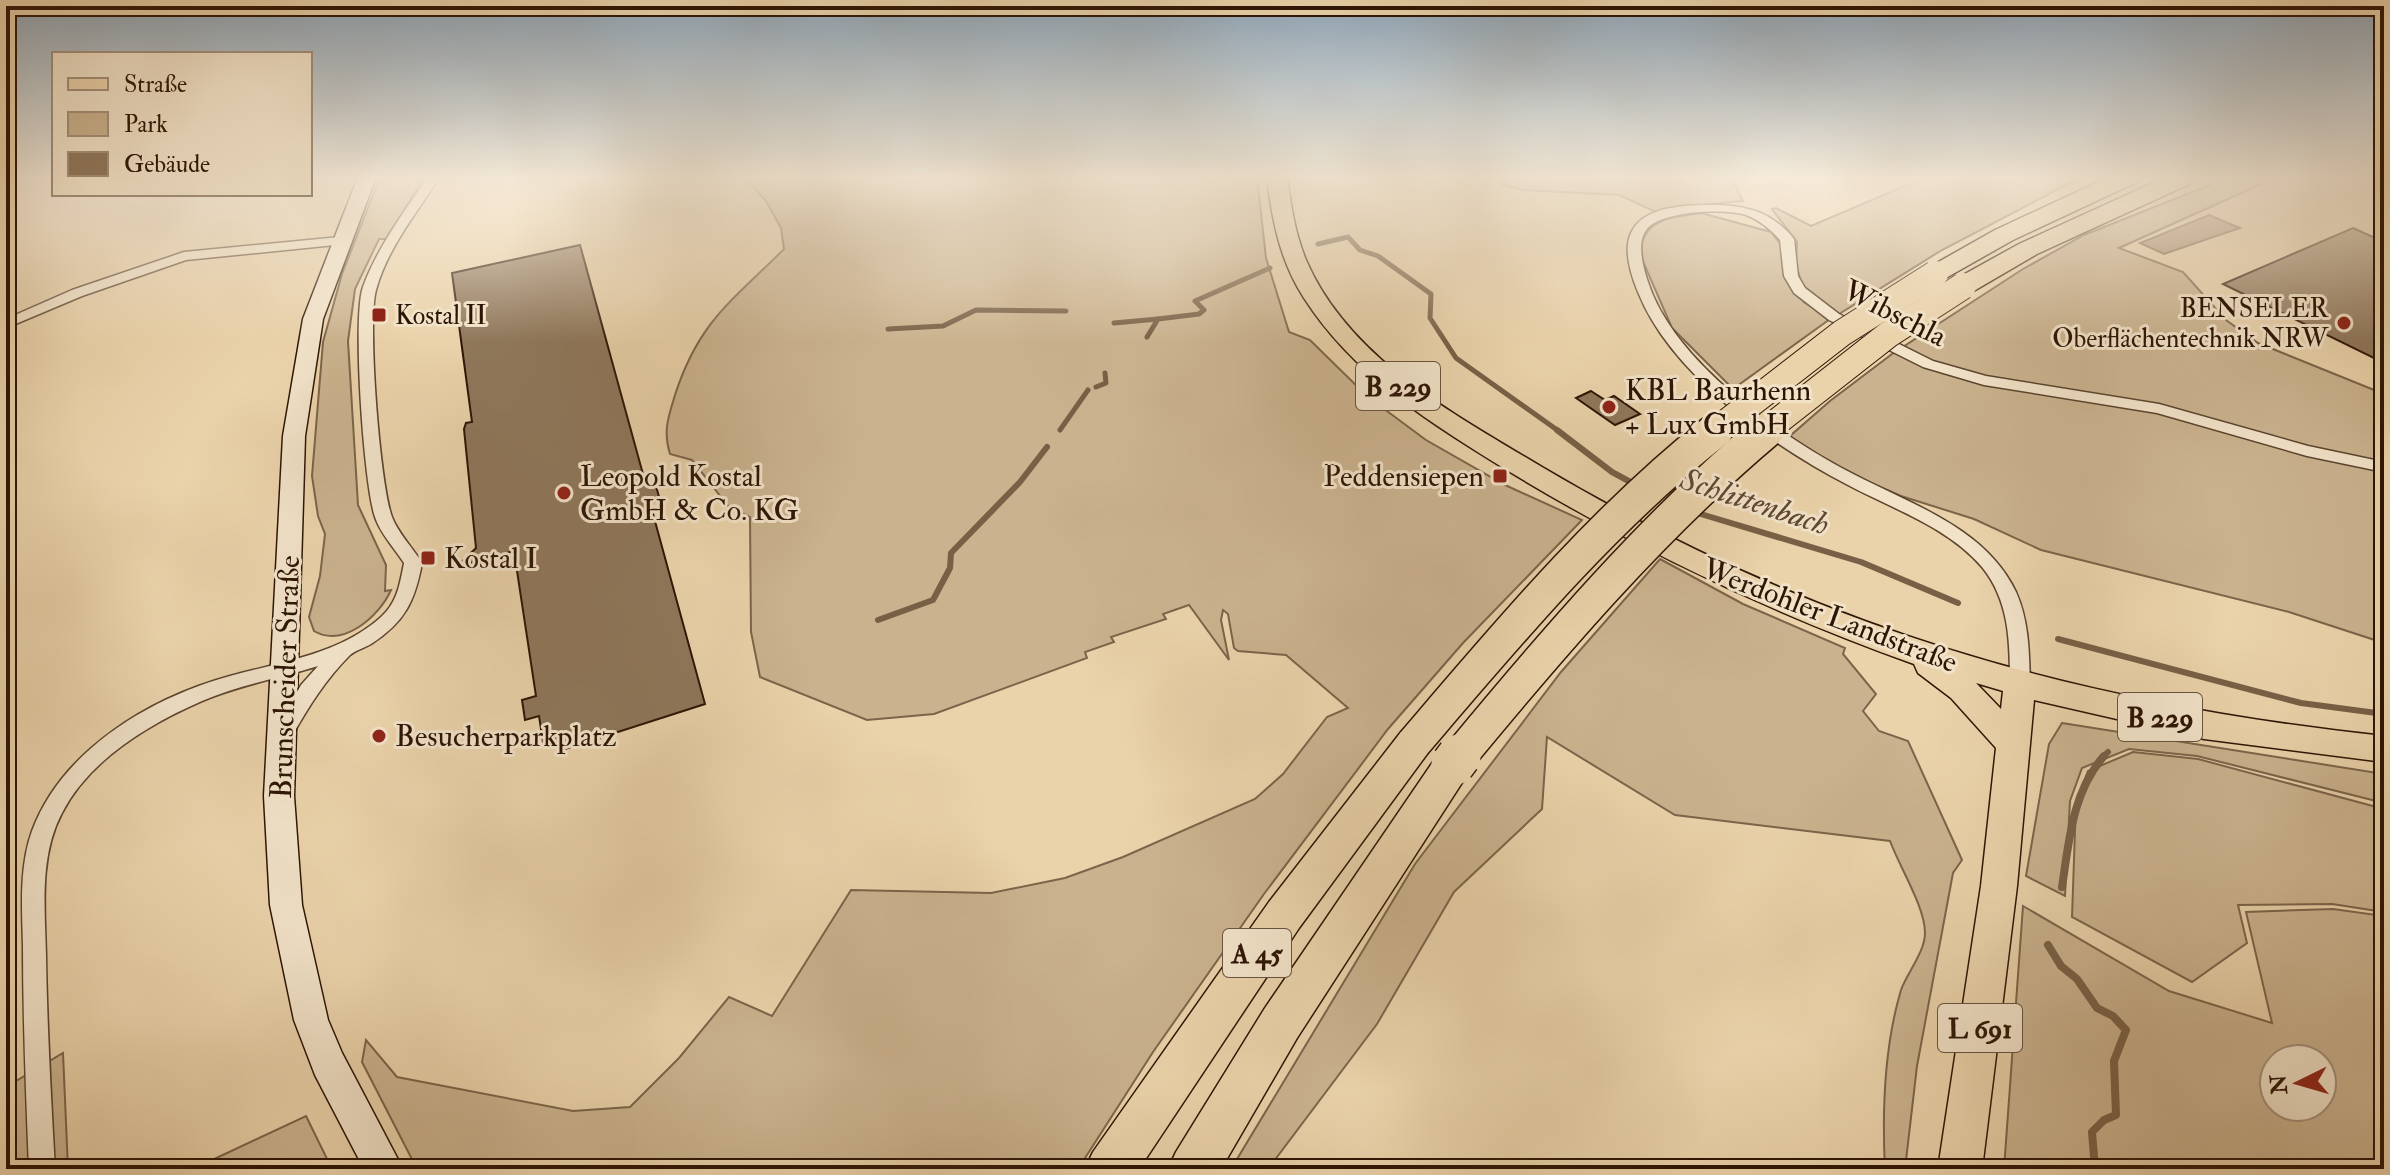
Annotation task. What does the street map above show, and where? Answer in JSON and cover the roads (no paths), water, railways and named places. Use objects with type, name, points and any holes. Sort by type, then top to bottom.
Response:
[{"type":"highway","name":"A 45","points":[[1193,1169],[1281,1023],[1453,764],[1539,657],[1730,462],[1846,363],[2011,232]]},
{"type":"highway","name":"A 45","points":[[1110,1169],[1284,915],[1414,743],[1511,629],[1592,542],[1690,451],[1842,333],[1949,280],[2066,232]]},
{"type":"main road","name":"Brunscheider Straße","points":[[344,232],[313,319],[294,436],[279,796],[286,905],[311,1020],[328,1063],[384,1169]]},
{"type":"main road","name":"Werdohler Landstraße","points":[[1284,232],[1303,278],[1337,328],[1403,391],[1531,472],[1685,558],[1791,607],[1911,652],[2020,682]]},
{"type":"main road","name":"B 229","points":[[1911,652],[1962,689],[2014,745]]},
{"type":"main road","name":"B 229","points":[[2020,682],[2187,723],[2302,741],[2384,749]]},
{"type":"main road","name":"L 691","points":[[1960,1169],[1999,886],[2020,682]]},
{"type":"street","points":[[42,1169],[34,907],[43,831],[67,787],[107,746],[198,694],[345,649],[384,626],[405,601],[413,578],[413,563],[384,520],[376,491],[365,318],[369,289],[398,232]]},
{"type":"street","name":"Wibschla","points":[[1638,232],[1633,252],[1651,304],[1671,339],[1726,394],[1816,462],[1946,527],[1971,545],[2005,584],[2016,617],[2022,655],[2020,682]]},
{"type":"street","name":"Wibschla","points":[[1778,232],[1787,239],[1790,247],[1791,276],[1799,290],[1814,303],[1898,351],[1984,380],[2133,403],[2307,451],[2384,467]]},
{"type":"street","points":[[6,324],[77,293],[184,256],[340,241]]},
{"type":"street","points":[[282,736],[308,690],[345,649]]},
{"type":"waterway","name":"Schlittenbach","points":[[1318,244],[1348,237],[1360,250],[1378,256],[1431,294],[1430,318],[1456,358],[1560,432]]},
{"type":"waterway","points":[[1158,319],[1199,314],[1204,310],[1195,301],[1270,268]]},
{"type":"waterway","points":[[888,329],[943,326],[976,310],[1066,311]]},
{"type":"waterway","points":[[1114,323],[1158,319]]},
{"type":"waterway","points":[[1147,337],[1158,319]]},
{"type":"waterway","points":[[1096,387],[1106,383],[1105,373]]},
{"type":"waterway","points":[[1060,430],[1088,390]]},
{"type":"waterway","name":"Schlittenbach","points":[[1557,430],[1612,472],[1636,485]]},
{"type":"waterway","points":[[878,620],[933,600],[950,568],[951,553],[1020,482],[1047,447]]},
{"type":"waterway","name":"Schlittenbach","points":[[1694,512],[1861,562],[1958,603]]},
{"type":"waterway","name":"Schlittenbach","points":[[2058,639],[2301,703],[2384,714]]},
{"type":"waterway","points":[[2104,756],[2108,752]]},
{"type":"waterway","points":[[2062,887],[2078,801],[2093,770],[2104,756]]},
{"type":"waterway","points":[[2048,945],[2061,966],[2077,979],[2097,1008],[2113,1016],[2126,1030],[2114,1061],[2116,1115],[2104,1120],[2092,1132],[2095,1169]]},
{"type":"place","name":"Kostal II","points":[[379,315]]},
{"type":"place","name":"BENSELER Oberflächentechnik NRW","points":[[2344,323]]},
{"type":"place","name":"KBL Baurhenn + Lux GmbH","points":[[1609,407]]},
{"type":"place","name":"Peddensiepen","points":[[1500,476]]},
{"type":"place","name":"Leopold Kostal GmbH & Co. KG","points":[[564,493]]},
{"type":"place","name":"Kostal I","points":[[428,558]]},
{"type":"place","name":"Besucherparkplatz","points":[[379,736]]}]
